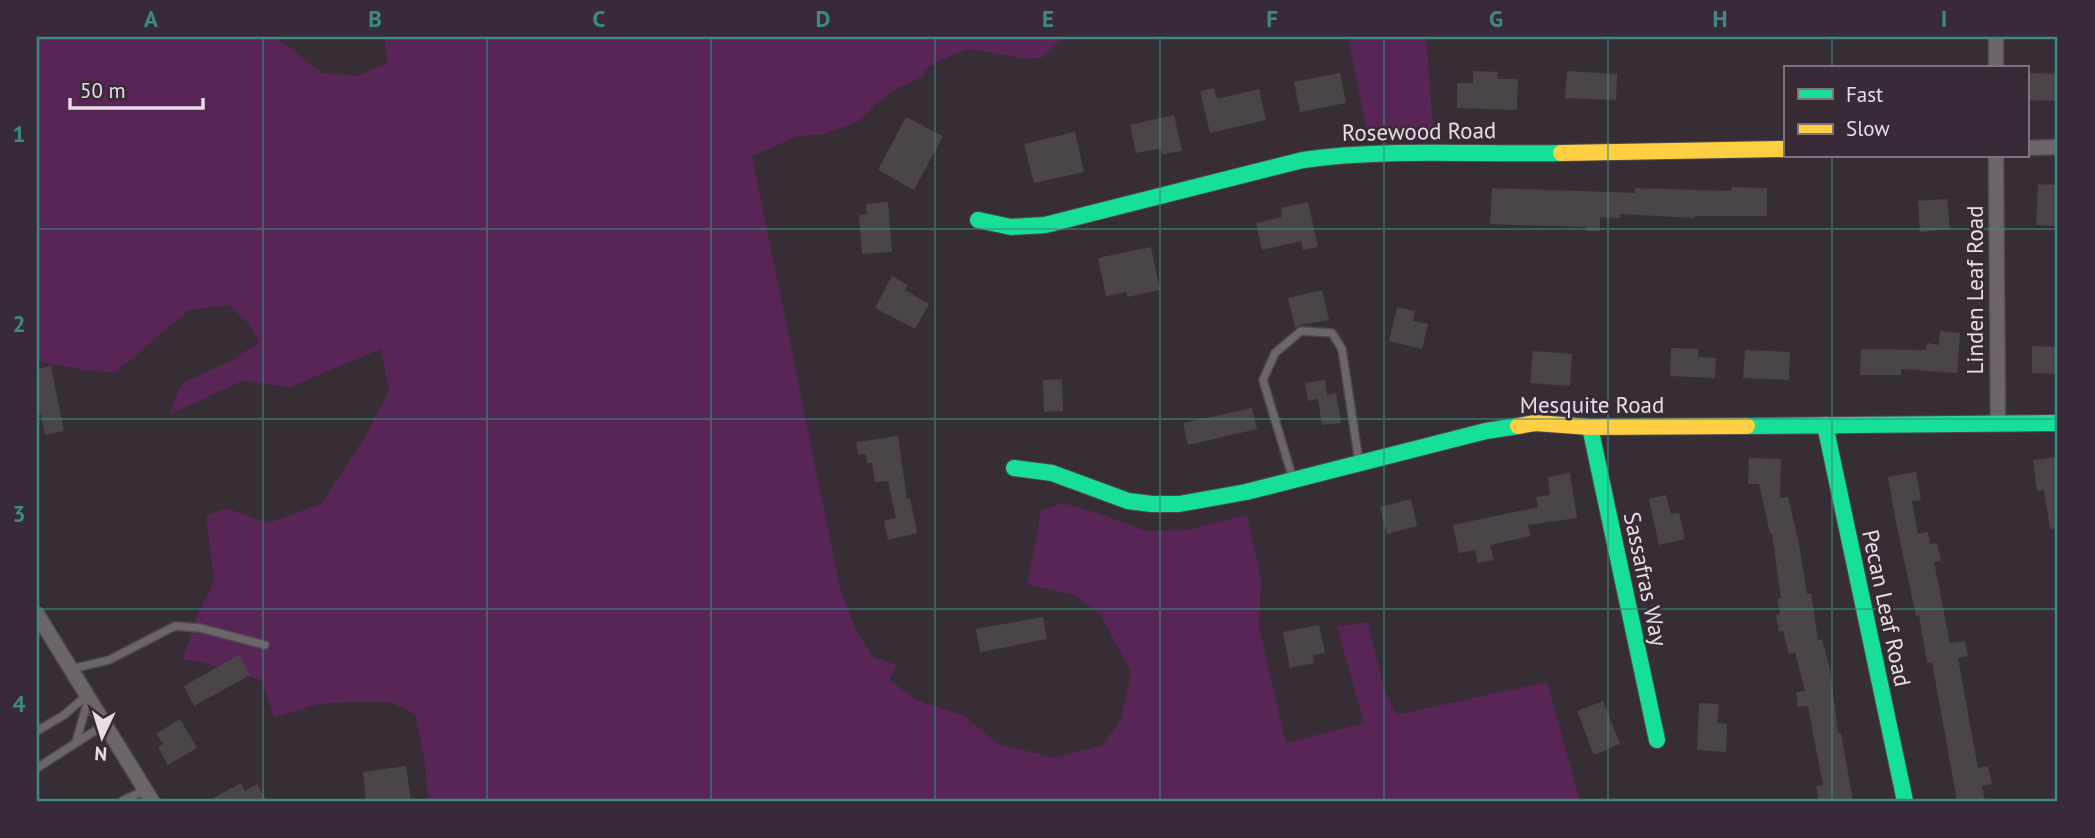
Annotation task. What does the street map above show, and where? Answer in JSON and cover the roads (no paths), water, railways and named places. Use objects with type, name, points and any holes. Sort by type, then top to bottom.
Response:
[{"type":"street","points":[[1996,37],[1996,66]]},
{"type":"street","points":[[2028,148],[2058,147]]},
{"type":"street","name":"Rosewood Road","points":[[978,220],[1011,227],[1045,225],[1334,154],[1784,149]]},
{"type":"street","name":"Linden Leaf Road","points":[[1996,158],[1998,423]]},
{"type":"street","name":"Mesquite Road","points":[[1014,467],[1049,472],[1108,496],[1138,503],[1172,505],[1209,500],[1486,431],[1535,423],[1590,427],[2058,423]]},
{"type":"street","name":"Pecan Leaf Road","points":[[1825,425],[1905,801]]},
{"type":"street","name":"Sassafras Way","points":[[1590,427],[1657,740]]},
{"type":"street","points":[[37,614],[148,796]]},
{"type":"lane","points":[[1293,480],[1264,380],[1275,353],[1301,331],[1332,333],[1342,349],[1359,463]]},
{"type":"lane","points":[[70,670],[109,660],[174,626],[200,628],[265,645]]},
{"type":"lane","points":[[37,731],[87,697]]},
{"type":"lane","points":[[75,744],[87,697]]},
{"type":"lane","points":[[37,768],[104,725]]},
{"type":"lane","points":[[122,801],[148,796]]}]
